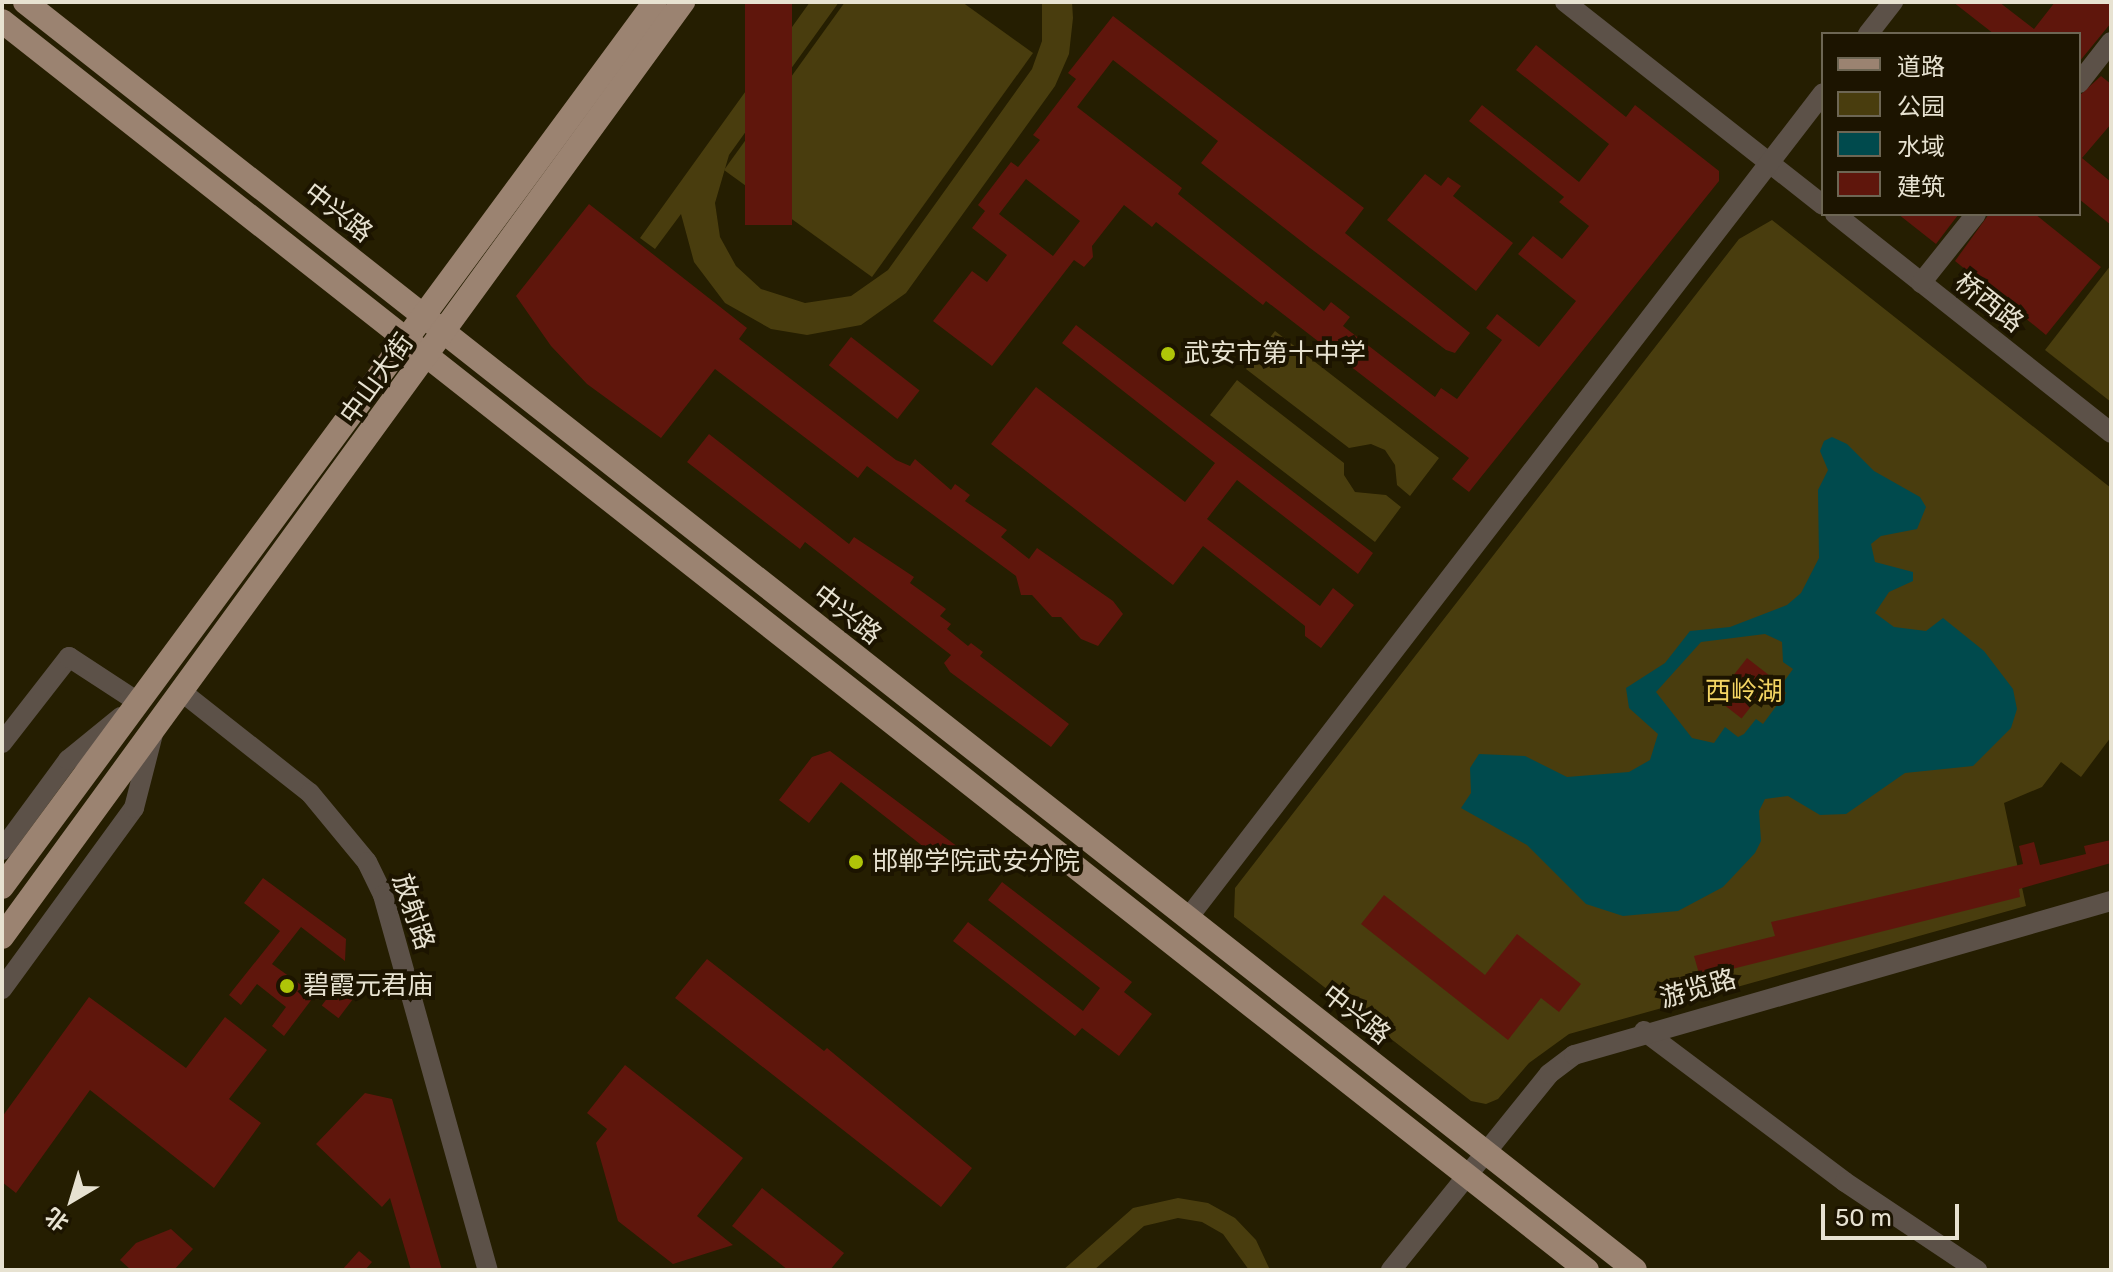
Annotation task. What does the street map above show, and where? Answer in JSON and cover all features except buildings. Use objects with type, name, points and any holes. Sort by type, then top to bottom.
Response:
[{"type":"main road","name":"中山大街","points":[[2,937],[683,2]]},
{"type":"main road","name":"中兴路","points":[[28,3],[1635,1270]]},
{"type":"main road","name":"中山大街","points":[[2,887],[423,316],[645,6]]},
{"type":"main road","points":[[2,21],[1587,1270]]},
{"type":"street","points":[[1565,2],[1821,203]]},
{"type":"street","points":[[1870,32],[1893,2]]},
{"type":"street","points":[[2081,80],[2111,42]]},
{"type":"street","points":[[1188,918],[1821,96]]},
{"type":"street","name":"桥西路","points":[[1837,216],[2111,433]]},
{"type":"street","points":[[1921,283],[1974,216]]},
{"type":"street","points":[[2,850],[68,760],[136,705],[69,657],[4,739]]},
{"type":"street","name":"放射路","points":[[182,692],[310,793],[367,862],[388,910],[488,1270]]},
{"type":"street","points":[[2,989],[134,808],[155,729]]},
{"type":"street","name":"游览路","points":[[1391,1270],[1563,1062],[1592,1045],[2111,901]]},
{"type":"street","points":[[1644,1031],[1845,1182],[1977,1270]]},
{"type":"green space","points":[[810,2],[839,2],[729,155],[715,203],[720,237],[736,266],[761,289],[805,303],[851,296],[888,270],[1032,69],[1042,41],[1042,2],[1072,2],[1073,18],[1069,54],[1055,86],[906,293],[861,325],[807,335],[771,329],[725,303],[694,262],[681,214],[655,249],[640,238]]},
{"type":"green space","points":[[845,2],[962,2],[1033,53],[872,277],[724,170]]},
{"type":"green space","name":"西岭湖","points":[[1772,220],[2111,488],[2111,737],[2081,777],[2061,762],[2042,787],[2004,803],[2026,906],[1569,1034],[1529,1063],[1498,1099],[1486,1104],[1471,1101],[1234,917],[1235,888],[1739,239]]},
{"type":"green space","points":[[2111,265],[2111,402],[2045,350]]},
{"type":"green space","points":[[1275,331],[1439,458],[1410,496],[1397,485],[1395,465],[1385,450],[1371,444],[1349,448],[1246,369]]},
{"type":"green space","points":[[1237,380],[1344,463],[1344,475],[1355,492],[1386,495],[1401,507],[1375,542],[1210,415]]},
{"type":"green space","points":[[1178,1198],[1208,1203],[1235,1218],[1256,1240],[1270,1270],[1249,1270],[1223,1234],[1202,1222],[1178,1218],[1144,1226],[1094,1270],[1063,1270],[1133,1208]]},
{"type":"water","points":[[1832,437],[1847,444],[1874,471],[1920,497],[1926,507],[1917,529],[1881,536],[1871,544],[1875,562],[1913,572],[1913,581],[1889,592],[1875,613],[1894,627],[1926,631],[1943,618],[1984,651],[2013,689],[2017,709],[2011,728],[1973,766],[1905,773],[1846,814],[1820,815],[1788,796],[1765,799],[1759,811],[1761,841],[1755,853],[1723,887],[1678,911],[1623,916],[1586,904],[1527,845],[1461,808],[1471,793],[1470,768],[1479,754],[1525,756],[1567,777],[1629,772],[1650,760],[1658,734],[1629,708],[1626,688],[1665,663],[1690,631],[1730,627],[1787,605],[1801,593],[1819,558],[1818,490],[1828,470],[1820,451],[1824,441]],"holes":[[[1765,634],[1782,642],[1783,662],[1793,669],[1780,687],[1786,693],[1763,724],[1756,719],[1738,737],[1725,727],[1714,743],[1692,738],[1656,692],[1701,642]]]},
{"type":"place","name":"武安市第十中学","points":[[1168,354]]},
{"type":"place","name":"邯郸学院武安分院","points":[[856,862]]},
{"type":"place","name":"碧霞元君庙","points":[[287,986]]}]
